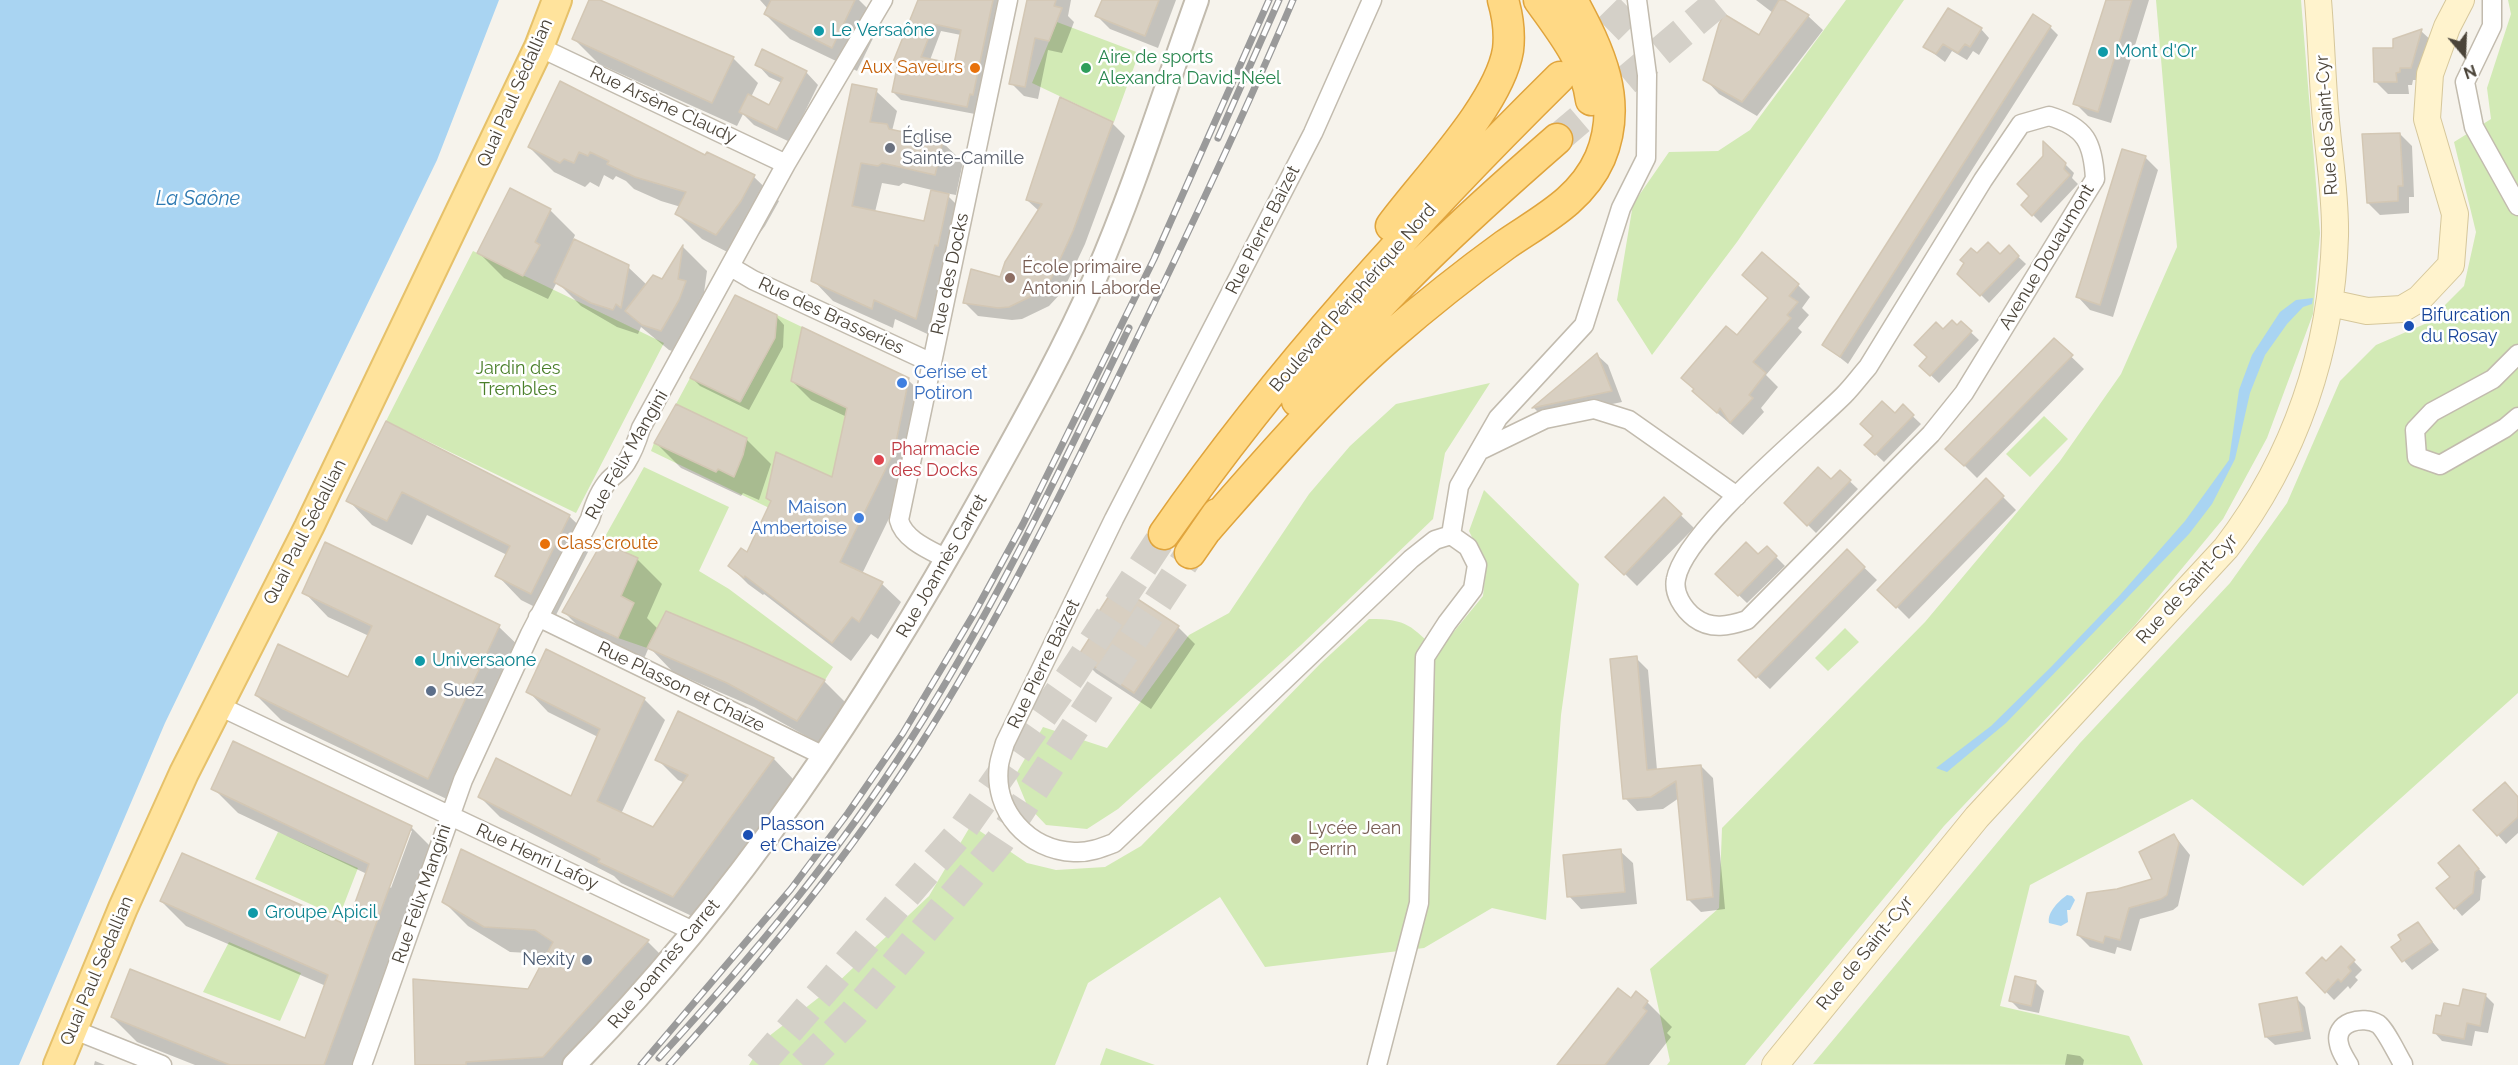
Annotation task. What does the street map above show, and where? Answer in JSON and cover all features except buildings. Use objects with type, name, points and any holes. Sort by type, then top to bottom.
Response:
[{"type":"highway","points":[[1251,417],[1283,369],[1457,142],[1492,92],[1508,50],[1509,24],[1503,0]]},
{"type":"highway","points":[[1504,246],[1555,195],[1573,173],[1580,161],[1591,126],[1590,92],[1581,65],[1566,38],[1539,0]]},
{"type":"highway","points":[[1207,529],[1310,413],[1349,373],[1389,337],[1504,246],[1559,209],[1579,192],[1593,171],[1606,140],[1611,108],[1606,75],[1597,50],[1572,0]]},
{"type":"highway","name":"Boulevard Périphérique Nord","points":[[1164,534],[1207,473],[1251,417],[1371,274],[1482,154],[1560,77]]},
{"type":"highway","name":"Boulevard Périphérique Nord","points":[[1190,553],[1281,422],[1379,305],[1450,234],[1557,139]]},
{"type":"main road","name":"Quai Paul Sédallian","points":[[58,1065],[123,908],[217,705],[309,527],[539,47],[557,0]]},
{"type":"main road","name":"Rue de Saint-Cyr","points":[[1775,1065],[1977,817],[2226,548],[2248,519],[2270,483],[2296,423],[2321,352],[2330,303],[2335,234],[2318,0]]},
{"type":"main road","points":[[2330,303],[2367,311],[2402,309],[2419,299],[2451,265],[2455,214],[2427,119],[2430,74],[2447,27],[2461,0]]},
{"type":"street","name":"Rue Félix Mangini","points":[[362,1065],[463,780],[538,617],[589,521],[596,501],[607,483],[625,465],[631,455],[641,428],[786,164],[883,0]]},
{"type":"street","name":"Rue des Docks","points":[[947,560],[912,538],[901,527],[899,520],[1008,0]]},
{"type":"street","name":"Rue Joannès Carret","points":[[574,1065],[608,1031],[695,932],[824,756],[947,560],[1019,429],[1096,276],[1140,162],[1197,0]]},
{"type":"street","name":"Rue Pierre Baizet","points":[[1372,0],[1313,133],[1114,519],[1005,743],[999,764],[999,788],[1005,808],[1017,826],[1033,840],[1054,850],[1076,853],[1095,850],[1114,843],[1411,559],[1435,540],[1450,535]]},
{"type":"street","points":[[1377,1065],[1419,903],[1425,657],[1447,623],[1473,590],[1477,565],[1468,547],[1450,535],[1460,486],[1498,418],[1584,325],[1621,208],[1646,158],[1647,75],[1637,0]]},
{"type":"street","points":[[2492,0],[2492,26],[2465,82],[2474,127],[2518,206]]},
{"type":"street","name":"Rue Arsène Claudy","points":[[539,47],[786,164]]},
{"type":"street","name":"Avenue Douaumont","points":[[2049,117],[2066,121],[2081,132],[2093,153],[2095,179],[1964,393],[1931,434],[1747,620],[1723,627],[1698,620],[1686,611],[1679,600],[1675,580],[1680,566],[1698,539],[1737,496],[1846,393],[1868,366],[1983,180],[2021,124],[2049,117]]},
{"type":"street","name":"Rue des Brasseries","points":[[731,267],[753,280],[932,363]]},
{"type":"street","points":[[2518,354],[2493,379],[2432,412],[2415,430],[2417,457],[2440,465],[2505,428],[2518,417]]},
{"type":"street","points":[[1481,450],[1545,419],[1594,409],[1629,420],[1737,496]]},
{"type":"street","name":"Rue Plasson et Chaize","points":[[538,617],[824,756]]},
{"type":"street","name":"Rue Henri Lafoy","points":[[217,705],[695,932]]},
{"type":"street","points":[[2349,1065],[2338,1042],[2340,1030],[2349,1022],[2365,1019],[2380,1025],[2404,1064]]},
{"type":"street","points":[[72,1029],[162,1065]]},
{"type":"green space","points":[[1846,0],[1904,0],[1737,242],[1652,355],[1617,300],[1633,204],[1669,152],[1718,151],[1750,130]]},
{"type":"green space","points":[[2156,0],[2301,0],[2320,233],[2313,314],[2267,438],[2223,519],[2135,625],[1944,826],[1745,1065],[1667,1065],[1670,1061],[1650,969],[1719,908],[1722,828],[1925,622],[2060,461],[2121,374],[2177,247]]},
{"type":"green space","points":[[2508,0],[2518,0],[2518,693],[2303,886],[2192,799],[2030,885],[2000,1006],[2129,1036],[2143,1065],[1813,1064],[2080,743],[2230,583],[2287,503],[2340,381],[2376,345],[2427,323],[2464,286],[2476,232],[2454,142],[2491,119],[2487,88],[2511,14]]},
{"type":"green space","name":"Aire de sports Alexandra David-Néel","points":[[1057,22],[1139,53],[1114,122],[1032,83]]},
{"type":"green space","name":"Jardin des Trembles","points":[[473,251],[664,343],[576,513],[386,421]]},
{"type":"green space","points":[[777,315],[802,327],[791,381],[835,402],[849,401],[872,497],[776,452],[766,498],[852,539],[848,546],[651,451],[654,443],[716,472],[718,469],[734,476],[747,438],[676,404],[690,378],[741,402],[770,348]]},
{"type":"green space","points":[[1490,383],[1445,453],[1433,519],[1301,645],[1118,809],[1087,829],[1046,825],[1027,805],[1015,776],[1043,727],[1107,748],[1189,635],[1229,613],[1309,494],[1350,446],[1396,404]]},
{"type":"green space","points":[[2044,416],[2068,439],[2030,477],[2006,454]]},
{"type":"green space","points":[[644,467],[729,507],[699,571],[729,589],[833,667],[825,680],[666,611],[647,648],[618,638],[621,596],[638,558],[602,542]]},
{"type":"green space","name":"Lycée Jean Perrin","points":[[1484,490],[1579,584],[1561,715],[1546,920],[1492,908],[1424,948],[1265,967],[1220,897],[1088,983],[1055,1065],[749,1065],[764,1040],[835,985],[929,896],[971,825],[1027,863],[1056,870],[1105,867],[1141,846],[1321,663],[1369,619],[1393,620],[1408,626],[1438,651],[1483,596],[1486,566],[1469,531]]},
{"type":"green space","points":[[1845,628],[1859,642],[1828,671],[1815,658]]},
{"type":"green space","points":[[278,832],[358,868],[339,917],[255,879]]},
{"type":"green space","points":[[229,942],[301,973],[280,1021],[203,992]]},
{"type":"green space","points":[[1106,1048],[1155,1065],[1100,1065]]},
{"type":"water","name":"La Saône","points":[[0,0],[499,0],[437,160],[165,723],[19,1065],[0,1065]]},
{"type":"water","points":[[2313,298],[2312,304],[2303,307],[2287,324],[2265,355],[2250,393],[2235,459],[2212,504],[2189,534],[2006,723],[1947,772],[1936,768],[1991,726],[2051,667],[2120,595],[2185,521],[2229,460],[2239,390],[2252,355],[2280,312],[2296,300]]},
{"type":"water","points":[[2067,895],[2072,896],[2075,900],[2070,910],[2067,910],[2068,922],[2061,926],[2049,923],[2052,911]]},
{"type":"tunnel","points":[[1576,61],[1638,0]]},
{"type":"tunnel","points":[[1557,139],[1721,0]]},
{"type":"tunnel","points":[[759,1065],[960,833],[1072,674],[1164,534]]},
{"type":"tunnel","points":[[803,1065],[853,1014],[1000,841],[1190,553]]},
{"type":"railway","points":[[641,1065],[791,889],[848,813],[903,733],[975,612],[1023,524],[1154,259],[1269,0]]},
{"type":"railway","points":[[1218,138],[1279,0]]},
{"type":"railway","points":[[669,1065],[769,950],[832,871],[919,747],[971,661],[1042,530],[1133,347],[1227,150],[1293,0]]},
{"type":"railway","points":[[659,1058],[792,904],[854,823],[911,739],[999,588],[1129,328]]},
{"type":"place","name":"Le Versaône","points":[[819,31]]},
{"type":"place","name":"Mont d'Or","points":[[2103,52]]},
{"type":"place","name":"Aux Saveurs","points":[[975,68]]},
{"type":"place","name":"Aire de sports Alexandra David-Néel","points":[[1086,68]]},
{"type":"place","name":"Église Sainte-Camille","points":[[890,148]]},
{"type":"place","name":"École primaire Antonin Laborde","points":[[1010,278]]},
{"type":"place","name":"Bifurcation du Rosay","points":[[2409,326]]},
{"type":"place","name":"Cerise et Potiron","points":[[902,383]]},
{"type":"place","name":"Pharmacie des Docks","points":[[879,460]]},
{"type":"place","name":"Maison Ambertoise","points":[[859,518]]},
{"type":"place","name":"Class'croute","points":[[545,544]]},
{"type":"place","name":"Universaone","points":[[420,661]]},
{"type":"place","name":"Suez","points":[[431,691]]},
{"type":"place","name":"Plasson et Chaize","points":[[748,835]]},
{"type":"place","name":"Lycée Jean Perrin","points":[[1296,839]]},
{"type":"place","name":"Groupe Apicil","points":[[253,913]]},
{"type":"place","name":"Nexity","points":[[587,960]]}]
